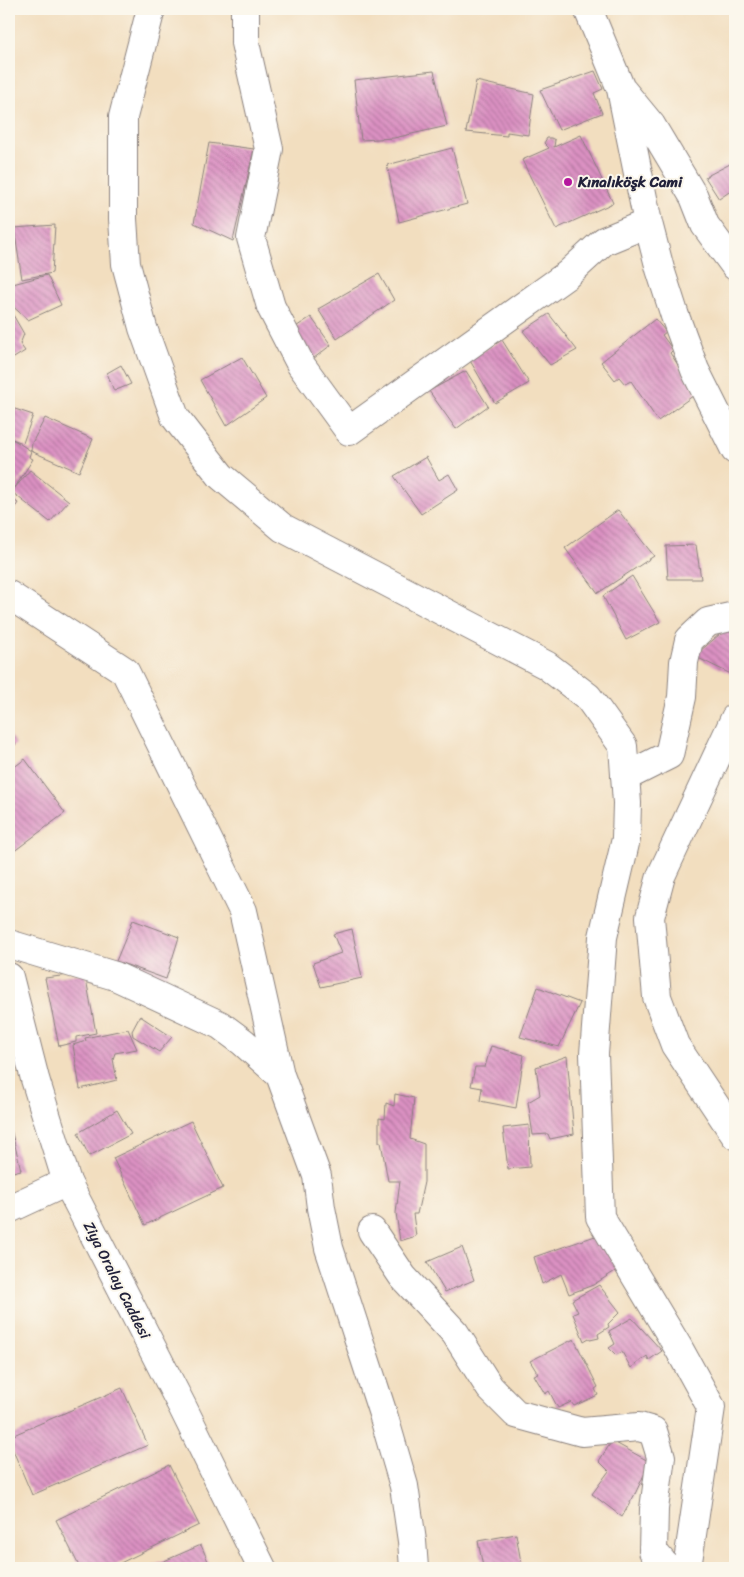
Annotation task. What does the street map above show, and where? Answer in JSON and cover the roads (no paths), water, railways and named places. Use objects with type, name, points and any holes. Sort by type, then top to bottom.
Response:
[{"type":"street","points":[[150,9],[123,117],[123,220],[126,264],[143,328],[176,418],[221,476],[283,528],[546,665],[588,697],[623,746],[626,839],[603,937],[594,1054],[600,1217],[678,1346],[711,1407],[687,1568]]},
{"type":"street","points":[[245,9],[246,43],[269,149],[251,238],[271,307],[301,364],[349,431],[567,276],[604,241],[648,223]]},
{"type":"street","points":[[588,9],[621,89],[648,223],[663,279],[695,370],[735,450]]},
{"type":"street","points":[[621,89],[651,125],[694,197],[705,225],[735,266]]},
{"type":"street","points":[[9,595],[124,671],[243,911],[280,1075],[317,1176],[329,1248],[370,1371],[404,1486],[414,1568]]},
{"type":"street","points":[[625,777],[669,755],[682,697],[684,662],[689,640],[708,622],[735,616]]},
{"type":"street","points":[[735,718],[661,876],[650,917],[657,997],[675,1045],[735,1135]]},
{"type":"street","points":[[9,944],[115,976],[220,1025],[243,1042],[280,1075]]},
{"type":"street","name":"Ziya Oralay Caddesi","points":[[9,977],[34,1079],[67,1182],[182,1406],[262,1568]]},
{"type":"street","points":[[9,1209],[67,1182]]},
{"type":"street","points":[[372,1231],[403,1277],[455,1333],[490,1388],[516,1414],[582,1432],[638,1427],[653,1431],[662,1457],[654,1509],[653,1551],[667,1568]]},
{"type":"place","name":"Kınalıköşk Cami","points":[[568,182]]}]
